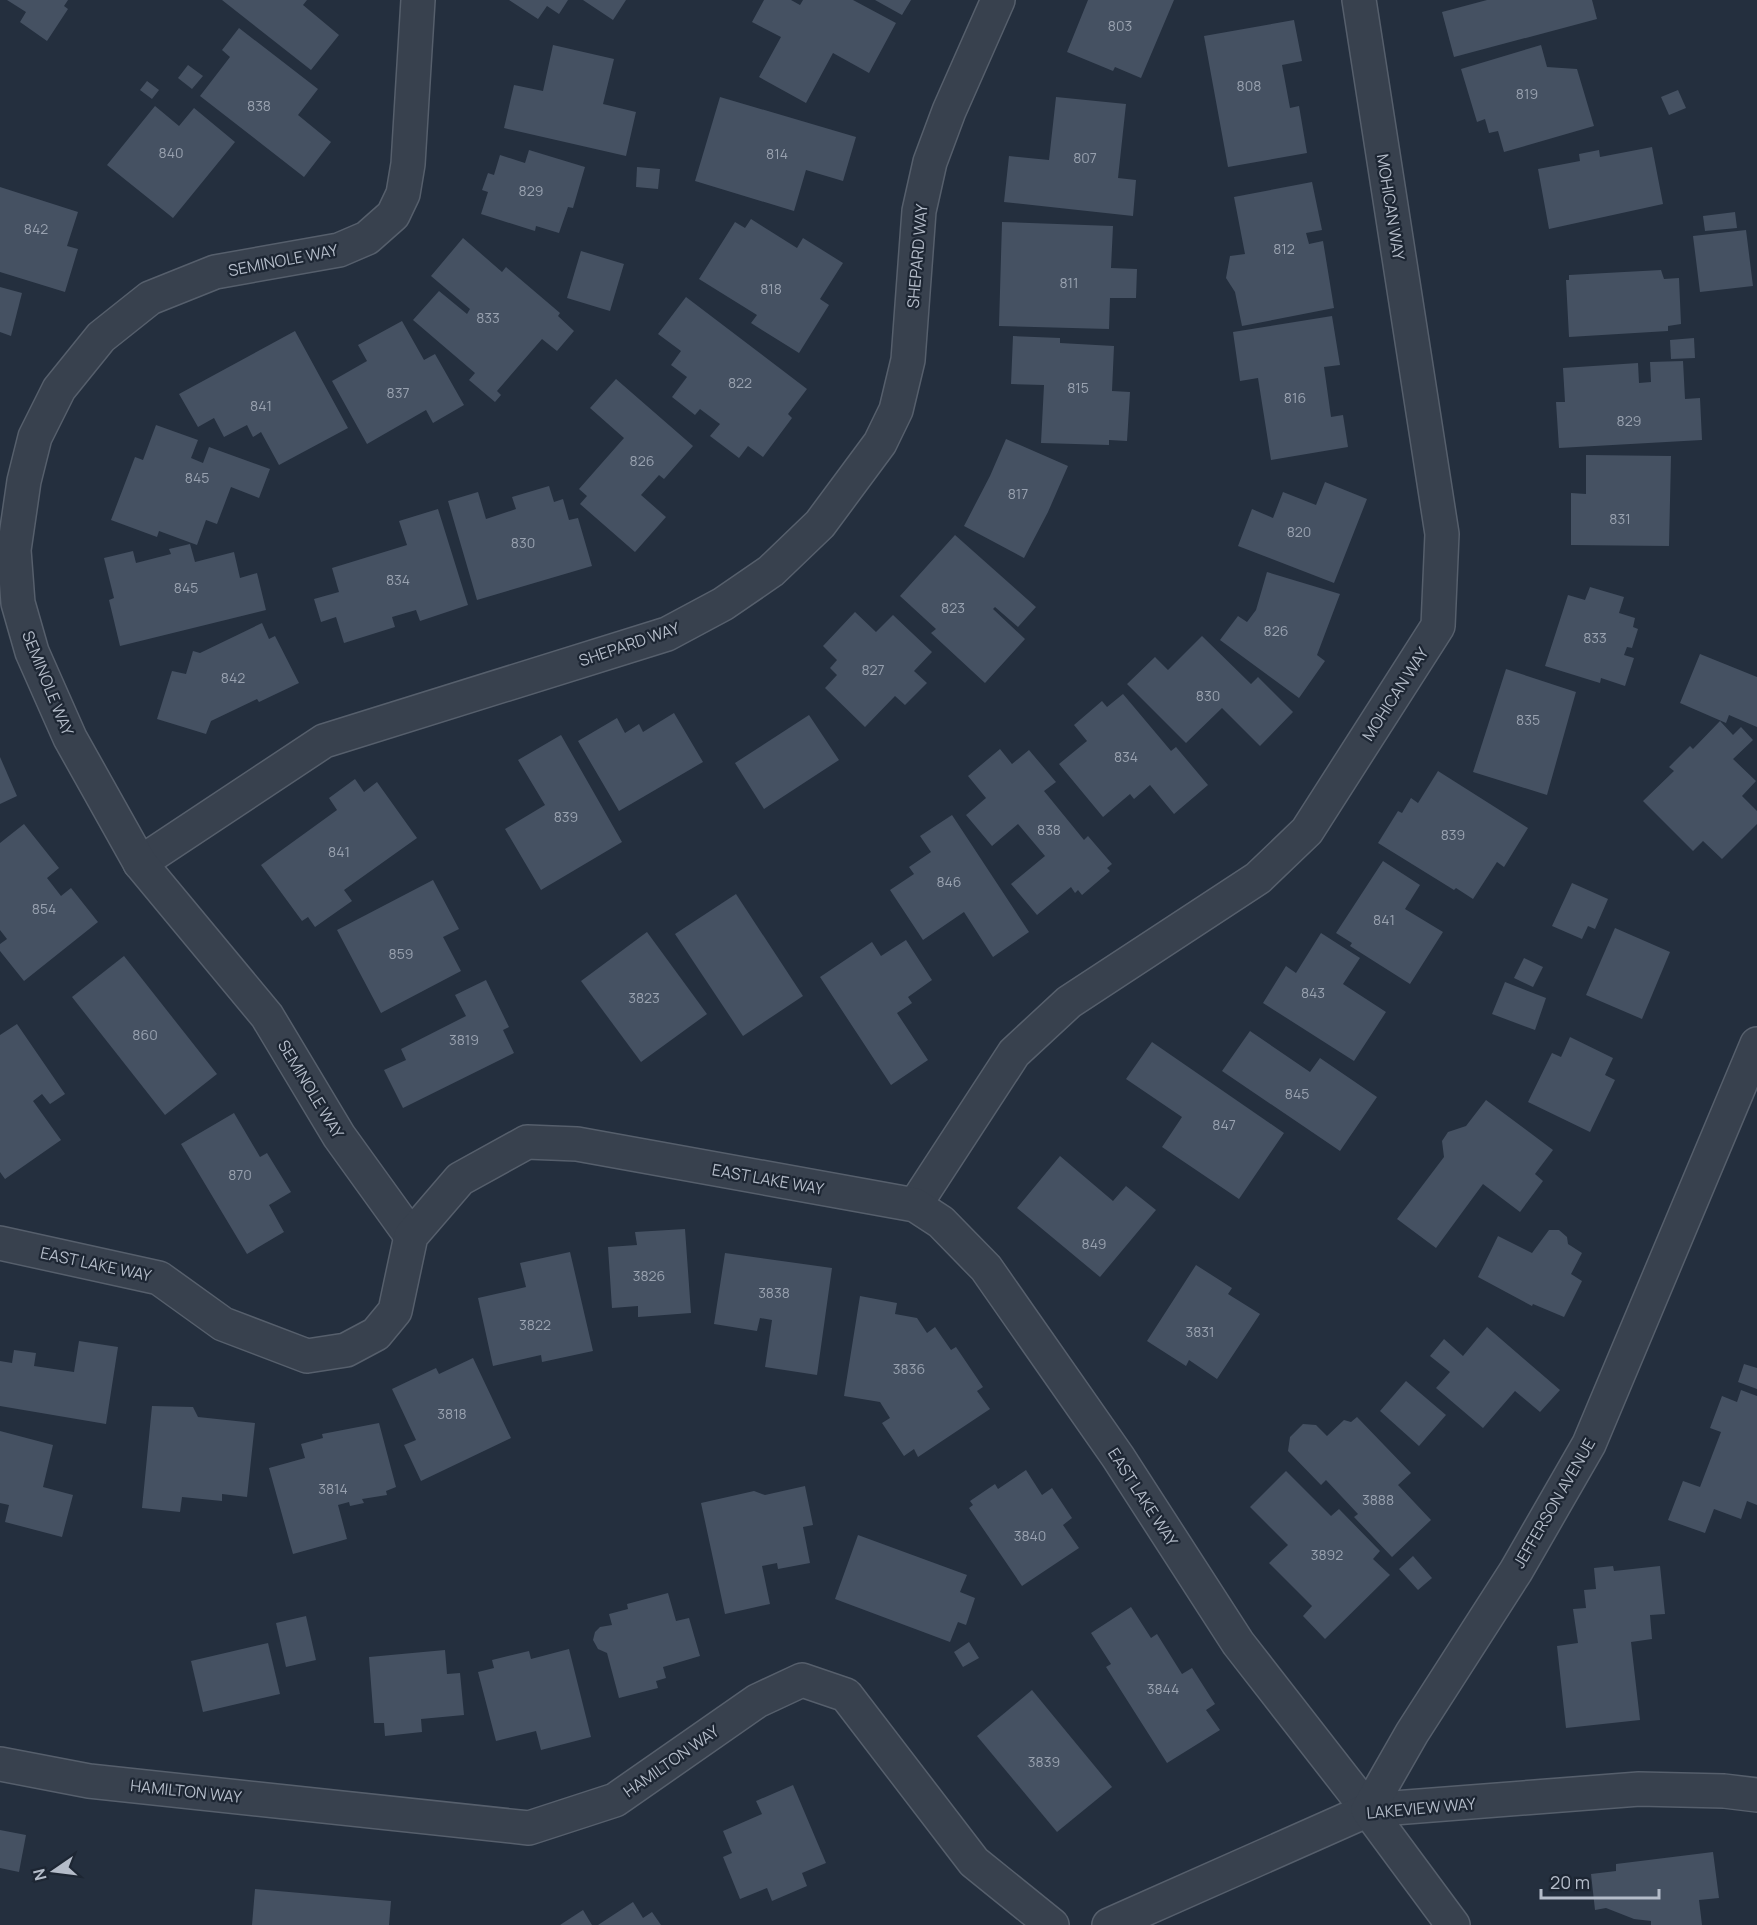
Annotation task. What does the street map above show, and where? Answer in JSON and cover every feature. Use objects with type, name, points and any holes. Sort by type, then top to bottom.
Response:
[{"type":"street","name":"SEMINOLE WAY","points":[[411,1236],[339,1136],[267,1016],[140,863],[70,738],[32,652],[18,603],[14,550],[24,481],[35,437],[59,389],[101,337],[150,298],[215,272],[339,250],[367,238],[393,215],[403,194],[408,164],[418,0]]},
{"type":"street","name":"SHEPARD WAY","points":[[140,863],[324,741],[667,634],[723,604],[771,571],[820,524],[880,443],[896,410],[908,360],[919,211],[930,162],[949,111],[998,0]]},
{"type":"street","name":"MOHICAN WAY","points":[[915,1205],[1014,1053],[1069,1002],[1258,878],[1307,831],[1438,626],[1442,534],[1359,0]]},
{"type":"street","name":"JEFFERSON AVENUE","points":[[1368,1810],[1412,1733],[1516,1571],[1589,1444],[1757,1044]]},
{"type":"street","name":"EAST LAKE WAY","points":[[0,1243],[159,1278],[224,1324],[307,1356],[346,1350],[376,1334],[395,1311],[411,1236],[460,1179],[527,1142],[577,1144],[915,1205],[941,1222],[986,1268],[1118,1457],[1238,1643],[1368,1810]]},
{"type":"street","name":"HAMILTON WAY","points":[[0,1764],[89,1780],[529,1828],[615,1800],[756,1701],[802,1680],[846,1695],[974,1862],[1052,1925]]},
{"type":"street","name":"LAKEVIEW WAY","points":[[1109,1925],[1368,1810],[1639,1789],[1724,1791],[1757,1795]]},
{"type":"street","points":[[1368,1810],[1454,1925]]},
{"type":"building","points":[[7,0],[68,0],[64,6],[68,9],[47,41],[20,22],[26,12]]},
{"type":"building","points":[[222,0],[307,0],[303,5],[339,35],[311,70]]},
{"type":"building","points":[[509,0],[568,0],[559,14],[547,6],[538,19]]},
{"type":"building","points":[[583,0],[626,0],[613,20]]},
{"type":"building","points":[[764,0],[791,0],[800,5],[803,0],[853,0],[896,23],[869,73],[833,53],[806,103],[759,77],[781,37],[752,22]]},
{"type":"building","points":[[875,0],[911,0],[902,15]]},
{"type":"building","points":[[1088,0],[1174,0],[1141,78],[1115,67],[1113,71],[1067,52]]},
{"type":"building","points":[[1487,0],[1592,0],[1597,19],[1454,57],[1442,12]]},
{"type":"building","points":[[1294,20],[1302,61],[1282,65],[1290,108],[1299,106],[1307,153],[1228,167],[1204,36]]},
{"type":"building","points":[[239,28],[318,89],[298,115],[331,142],[304,177],[200,96],[230,57],[222,50]]},
{"type":"building","points":[[553,45],[614,59],[603,104],[636,112],[626,156],[504,128],[514,85],[543,91]]},
{"type":"building","points":[[1541,45],[1547,67],[1577,69],[1594,126],[1504,152],[1498,131],[1489,133],[1485,119],[1477,122],[1461,69]]},
{"type":"building","points":[[188,65],[203,76],[192,89],[178,78]]},
{"type":"building","points":[[147,81],[159,90],[152,99],[140,90]]},
{"type":"building","points":[[1678,90],[1686,108],[1669,115],[1661,97]]},
{"type":"building","points":[[720,97],[856,137],[843,181],[806,170],[794,211],[695,181]]},
{"type":"building","points":[[1056,97],[1126,104],[1118,178],[1136,180],[1133,216],[1004,202],[1009,156],[1049,160]]},
{"type":"building","points":[[155,106],[179,126],[194,108],[235,142],[173,218],[107,165]]},
{"type":"building","points":[[1652,147],[1663,204],[1549,229],[1538,169],[1580,161],[1579,154],[1599,150],[1600,157]]},
{"type":"building","points":[[529,150],[585,167],[573,208],[568,207],[559,233],[536,226],[535,231],[481,214],[488,192],[482,190],[488,173],[494,175],[500,155],[525,163]]},
{"type":"building","points":[[637,167],[660,169],[658,189],[636,187]]},
{"type":"building","points":[[1312,182],[1322,230],[1306,233],[1309,244],[1323,241],[1334,308],[1242,326],[1235,292],[1226,278],[1230,256],[1245,254],[1234,197]]},
{"type":"building","points":[[0,187],[78,212],[67,246],[78,249],[65,292],[0,272]]},
{"type":"building","points":[[1735,212],[1737,228],[1705,231],[1703,216]]},
{"type":"building","points":[[751,219],[797,248],[803,238],[843,263],[820,299],[829,305],[799,353],[751,323],[757,315],[699,279],[735,222],[745,228]]},
{"type":"building","points":[[1002,222],[1113,226],[1111,268],[1137,269],[1136,298],[1110,298],[1109,329],[999,326]]},
{"type":"building","points":[[1746,230],[1753,286],[1700,292],[1693,236]]},
{"type":"building","points":[[463,238],[502,272],[506,267],[560,313],[558,316],[574,331],[557,351],[542,339],[497,391],[501,395],[495,402],[469,380],[475,373],[413,320],[439,291],[467,314],[470,309],[431,276]]},
{"type":"building","points":[[581,251],[624,264],[610,311],[567,298]]},
{"type":"building","points":[[1661,270],[1664,279],[1679,278],[1681,324],[1668,326],[1668,331],[1569,337],[1566,280],[1569,280],[1569,275]]},
{"type":"building","points":[[0,287],[22,293],[11,336],[0,332]]},
{"type":"building","points":[[686,297],[807,389],[788,414],[792,418],[763,457],[748,446],[739,458],[710,436],[720,424],[700,409],[695,415],[672,397],[687,377],[671,365],[681,351],[658,334]]},
{"type":"building","points":[[1332,316],[1340,365],[1324,367],[1331,417],[1343,415],[1348,447],[1271,460],[1258,378],[1240,381],[1233,332]]},
{"type":"building","points":[[402,321],[424,360],[435,354],[464,405],[433,423],[426,410],[367,444],[332,381],[367,361],[358,345]]},
{"type":"building","points":[[295,331],[348,428],[279,465],[261,432],[253,437],[247,425],[224,437],[214,418],[198,427],[179,394]]},
{"type":"building","points":[[1013,336],[1060,338],[1060,343],[1114,346],[1112,391],[1130,392],[1127,441],[1109,440],[1109,445],[1041,443],[1044,385],[1011,384]]},
{"type":"building","points":[[1694,338],[1695,358],[1671,359],[1670,340]]},
{"type":"building","points":[[1683,361],[1685,399],[1700,398],[1702,440],[1559,448],[1556,402],[1565,402],[1563,368],[1638,363],[1639,383],[1651,382],[1650,362]]},
{"type":"building","points":[[616,379],[693,446],[664,479],[659,475],[641,495],[666,517],[635,552],[580,504],[587,496],[579,489],[624,438],[590,408]]},
{"type":"building","points":[[156,425],[198,440],[191,458],[203,463],[209,447],[270,469],[259,498],[231,487],[217,524],[206,520],[197,545],[159,531],[157,537],[111,520],[135,457],[143,460]]},
{"type":"building","points":[[1006,439],[1068,466],[1048,512],[1024,558],[964,526]]},
{"type":"building","points":[[1586,455],[1671,456],[1669,546],[1571,545],[1571,493],[1586,494]]},
{"type":"building","points":[[1325,482],[1367,499],[1334,583],[1238,546],[1252,509],[1273,518],[1283,492],[1316,505]]},
{"type":"building","points":[[549,486],[554,502],[563,499],[569,520],[578,518],[592,566],[477,600],[448,501],[478,492],[486,519],[516,509],[512,497]]},
{"type":"building","points":[[438,509],[468,605],[420,621],[416,610],[392,617],[395,627],[344,643],[336,617],[321,622],[314,599],[339,592],[332,568],[407,545],[399,521]]},
{"type":"building","points":[[955,535],[1036,607],[1018,627],[995,607],[993,609],[1025,639],[985,683],[931,633],[936,629],[900,596]]},
{"type":"building","points":[[190,544],[195,562],[234,552],[240,578],[257,573],[266,610],[120,646],[109,600],[114,598],[104,558],[133,551],[136,563],[171,554],[169,549]]},
{"type":"building","points":[[1267,572],[1340,594],[1317,655],[1325,661],[1299,698],[1220,640],[1238,616],[1247,622],[1256,610]]},
{"type":"building","points":[[1590,587],[1624,597],[1619,613],[1635,618],[1633,627],[1638,629],[1632,648],[1627,647],[1624,655],[1634,658],[1625,686],[1601,678],[1600,683],[1545,666],[1568,595],[1585,600]]},
{"type":"building","points":[[855,612],[876,632],[893,615],[932,652],[914,671],[927,683],[905,705],[895,696],[865,727],[825,688],[837,675],[830,668],[837,660],[823,646]]},
{"type":"building","points":[[262,623],[269,639],[275,636],[299,683],[259,702],[257,699],[211,721],[206,734],[157,719],[172,671],[186,674],[193,651],[200,653]]},
{"type":"building","points":[[1202,636],[1251,684],[1258,677],[1293,712],[1260,746],[1222,708],[1186,743],[1127,684],[1155,657],[1168,670]]},
{"type":"building","points":[[1700,654],[1757,677],[1757,727],[1729,715],[1726,723],[1680,703]]},
{"type":"building","points":[[1506,669],[1576,692],[1547,795],[1473,772]]},
{"type":"building","points":[[1123,694],[1171,751],[1176,747],[1208,785],[1174,814],[1150,785],[1134,799],[1130,794],[1103,817],[1059,764],[1087,741],[1074,725],[1102,701],[1107,707]]},
{"type":"building","points":[[674,713],[703,762],[619,811],[578,741],[617,718],[625,733],[639,724],[643,732]]},
{"type":"building","points":[[809,715],[839,760],[764,809],[735,763]]},
{"type":"building","points":[[1720,721],[1733,735],[1741,727],[1753,740],[1733,759],[1756,781],[1742,796],[1757,811],[1757,824],[1722,859],[1703,841],[1693,851],[1643,801],[1674,771],[1669,767],[1690,746],[1693,749]]},
{"type":"building","points":[[561,735],[622,842],[541,890],[505,829],[545,805],[518,760]]},
{"type":"building","points":[[1000,749],[1012,764],[1029,750],[1056,782],[1044,791],[1084,840],[1088,836],[1112,864],[1107,868],[1110,871],[1082,895],[1078,890],[1075,893],[1071,887],[1037,915],[1011,884],[1045,856],[1018,824],[992,846],[966,815],[986,798],[968,776]]},
{"type":"building","points":[[0,757],[17,796],[0,804]]},
{"type":"building","points":[[1438,771],[1528,828],[1504,867],[1497,862],[1473,899],[1456,888],[1454,890],[1378,843],[1398,811],[1402,813],[1411,798],[1418,803]]},
{"type":"building","points":[[355,779],[364,792],[377,782],[417,838],[344,890],[352,901],[315,927],[308,917],[302,921],[261,865],[337,810],[329,798]]},
{"type":"building","points":[[952,815],[1029,932],[993,957],[964,912],[923,940],[890,890],[914,874],[909,867],[931,852],[920,836]]},
{"type":"building","points":[[24,824],[59,868],[47,878],[61,896],[71,888],[98,922],[24,981],[0,951],[0,944],[7,939],[0,930],[0,843]]},
{"type":"building","points":[[1383,861],[1420,885],[1405,909],[1443,932],[1410,984],[1350,946],[1352,943],[1336,933]]},
{"type":"building","points":[[433,880],[459,929],[443,937],[461,971],[381,1013],[337,930]]},
{"type":"building","points":[[1572,883],[1608,899],[1595,929],[1588,926],[1582,939],[1552,926]]},
{"type":"building","points":[[736,894],[803,996],[743,1036],[675,934]]},
{"type":"building","points":[[1615,928],[1670,952],[1642,1019],[1586,995]]},
{"type":"building","points":[[647,932],[707,1014],[641,1062],[581,981]]},
{"type":"building","points":[[1321,933],[1360,958],[1343,984],[1386,1012],[1354,1061],[1263,1003],[1286,966],[1296,973]]},
{"type":"building","points":[[906,940],[932,980],[908,997],[912,1003],[897,1013],[928,1060],[891,1085],[820,977],[872,942],[881,956]]},
{"type":"building","points":[[124,956],[217,1074],[165,1115],[72,997]]},
{"type":"building","points":[[1524,958],[1543,967],[1533,987],[1514,978]]},
{"type":"building","points":[[486,980],[509,1027],[503,1030],[514,1053],[403,1108],[384,1070],[406,1060],[401,1049],[466,1016],[455,995]]},
{"type":"building","points":[[1505,982],[1546,998],[1535,1030],[1492,1014]]},
{"type":"building","points":[[17,1024],[65,1094],[50,1104],[42,1094],[33,1101],[61,1140],[5,1179],[0,1172],[0,1035]]},
{"type":"building","points":[[1250,1031],[1310,1072],[1320,1058],[1377,1097],[1340,1151],[1222,1071]]},
{"type":"building","points":[[1570,1037],[1613,1058],[1605,1075],[1615,1080],[1590,1132],[1528,1102],[1552,1053],[1561,1057]]},
{"type":"building","points":[[1152,1042],[1284,1133],[1239,1199],[1162,1147],[1182,1117],[1126,1079]]},
{"type":"building","points":[[1486,1100],[1553,1150],[1535,1174],[1543,1181],[1520,1212],[1483,1184],[1436,1248],[1397,1219],[1444,1157],[1442,1141],[1448,1132],[1466,1126]]},
{"type":"building","points":[[234,1113],[260,1157],[267,1153],[291,1192],[269,1205],[284,1232],[247,1254],[181,1144]]},
{"type":"building","points":[[1060,1156],[1113,1201],[1126,1186],[1156,1210],[1100,1277],[1017,1208]]},
{"type":"building","points":[[685,1229],[691,1313],[638,1317],[638,1306],[612,1308],[608,1247],[637,1245],[635,1232]]},
{"type":"building","points":[[1549,1230],[1559,1230],[1567,1237],[1568,1244],[1582,1253],[1571,1274],[1582,1281],[1564,1317],[1533,1304],[1532,1306],[1478,1277],[1498,1236],[1532,1253]]},
{"type":"building","points":[[570,1252],[593,1351],[542,1362],[541,1355],[493,1366],[478,1298],[526,1287],[520,1263]]},
{"type":"building","points":[[725,1253],[832,1268],[817,1375],[765,1367],[772,1320],[760,1318],[757,1331],[714,1324]]},
{"type":"building","points":[[1196,1265],[1232,1288],[1228,1294],[1260,1314],[1217,1379],[1189,1360],[1186,1366],[1147,1341]]},
{"type":"building","points":[[860,1296],[897,1303],[895,1314],[917,1318],[927,1333],[935,1327],[951,1350],[956,1347],[983,1387],[977,1391],[990,1409],[918,1457],[914,1449],[904,1456],[882,1423],[890,1418],[880,1402],[844,1396]]},
{"type":"building","points":[[1487,1327],[1560,1390],[1540,1412],[1515,1391],[1483,1428],[1436,1388],[1450,1372],[1430,1356],[1444,1339],[1463,1356]]},
{"type":"building","points":[[79,1341],[118,1347],[106,1424],[0,1406],[0,1361],[12,1363],[14,1350],[36,1353],[34,1366],[74,1372]]},
{"type":"building","points":[[473,1358],[511,1438],[421,1481],[404,1445],[416,1440],[392,1389],[436,1368],[439,1374]]},
{"type":"building","points":[[1744,1364],[1757,1368],[1757,1389],[1738,1382]]},
{"type":"building","points":[[1406,1381],[1446,1415],[1419,1446],[1380,1411]]},
{"type":"building","points":[[1741,1390],[1757,1396],[1757,1505],[1747,1501],[1741,1519],[1714,1509],[1705,1533],[1668,1520],[1683,1481],[1700,1487],[1721,1432],[1710,1428],[1722,1396],[1737,1402]]},
{"type":"building","points":[[152,1406],[193,1407],[198,1417],[255,1423],[247,1497],[222,1494],[222,1501],[182,1497],[180,1512],[142,1508]]},
{"type":"building","points":[[1357,1417],[1411,1473],[1398,1485],[1431,1520],[1392,1557],[1354,1517],[1358,1514],[1326,1480],[1321,1485],[1288,1451],[1290,1437],[1303,1424],[1316,1425],[1327,1436],[1344,1420],[1351,1422]]},
{"type":"building","points":[[379,1423],[396,1487],[386,1491],[387,1495],[362,1499],[364,1503],[350,1506],[349,1502],[338,1505],[347,1539],[293,1554],[269,1468],[305,1458],[301,1444],[323,1438],[322,1434]]},
{"type":"building","points":[[0,1431],[53,1445],[43,1487],[73,1495],[62,1537],[5,1522],[9,1505],[0,1503]]},
{"type":"building","points":[[1026,1470],[1042,1495],[1052,1488],[1072,1518],[1063,1525],[1079,1548],[1022,1586],[969,1508],[973,1505],[970,1501],[995,1484],[998,1489]]},
{"type":"building","points":[[1286,1471],[1331,1516],[1339,1509],[1380,1551],[1373,1559],[1390,1575],[1325,1639],[1303,1616],[1312,1606],[1269,1563],[1288,1545],[1250,1507]]},
{"type":"building","points":[[805,1486],[813,1525],[803,1527],[810,1563],[778,1569],[777,1563],[762,1566],[770,1604],[725,1614],[701,1503],[754,1491],[765,1495]]},
{"type":"building","points":[[858,1535],[967,1575],[960,1592],[975,1598],[966,1625],[958,1622],[950,1642],[835,1599]]},
{"type":"building","points":[[1413,1556],[1432,1578],[1418,1590],[1399,1569]]},
{"type":"building","points":[[1613,1566],[1614,1571],[1660,1566],[1665,1614],[1650,1615],[1652,1639],[1631,1642],[1640,1720],[1566,1728],[1557,1646],[1578,1643],[1573,1609],[1586,1608],[1584,1590],[1596,1589],[1594,1568]]},
{"type":"building","points":[[668,1593],[676,1621],[689,1618],[700,1656],[663,1667],[666,1678],[656,1681],[658,1688],[619,1698],[607,1653],[598,1649],[593,1640],[595,1632],[600,1627],[612,1625],[609,1614],[628,1609],[627,1604]]},
{"type":"building","points":[[1131,1607],[1151,1638],[1157,1634],[1182,1674],[1192,1668],[1215,1704],[1206,1710],[1220,1730],[1167,1763],[1106,1667],[1111,1664],[1091,1633]]},
{"type":"building","points":[[306,1616],[316,1660],[286,1667],[276,1623]]},
{"type":"building","points":[[969,1642],[979,1658],[963,1667],[954,1652]]},
{"type":"building","points":[[268,1643],[280,1694],[203,1712],[191,1661]]},
{"type":"building","points":[[569,1649],[591,1737],[541,1750],[536,1731],[496,1741],[478,1672],[494,1668],[492,1660],[529,1651],[531,1659]]},
{"type":"building","points":[[445,1650],[447,1674],[460,1673],[464,1715],[421,1719],[422,1732],[385,1736],[384,1723],[374,1723],[369,1657]]},
{"type":"building","points":[[1032,1690],[1112,1787],[1057,1832],[977,1736]]},
{"type":"building","points":[[793,1785],[826,1863],[802,1873],[807,1886],[772,1901],[767,1888],[740,1899],[723,1857],[732,1853],[723,1831],[762,1814],[756,1801]]},
{"type":"building","points":[[0,1830],[26,1835],[19,1872],[0,1868]]},
{"type":"building","points":[[1713,1852],[1719,1898],[1699,1900],[1702,1925],[1651,1925],[1651,1921],[1634,1919],[1606,1908],[1595,1910],[1591,1874],[1616,1871],[1616,1864]]},
{"type":"building","points":[[255,1889],[391,1901],[389,1925],[252,1925]]},
{"type":"building","points":[[633,1902],[643,1918],[652,1912],[661,1925],[598,1925]]},
{"type":"building","points":[[583,1910],[592,1925],[560,1925]]}]
